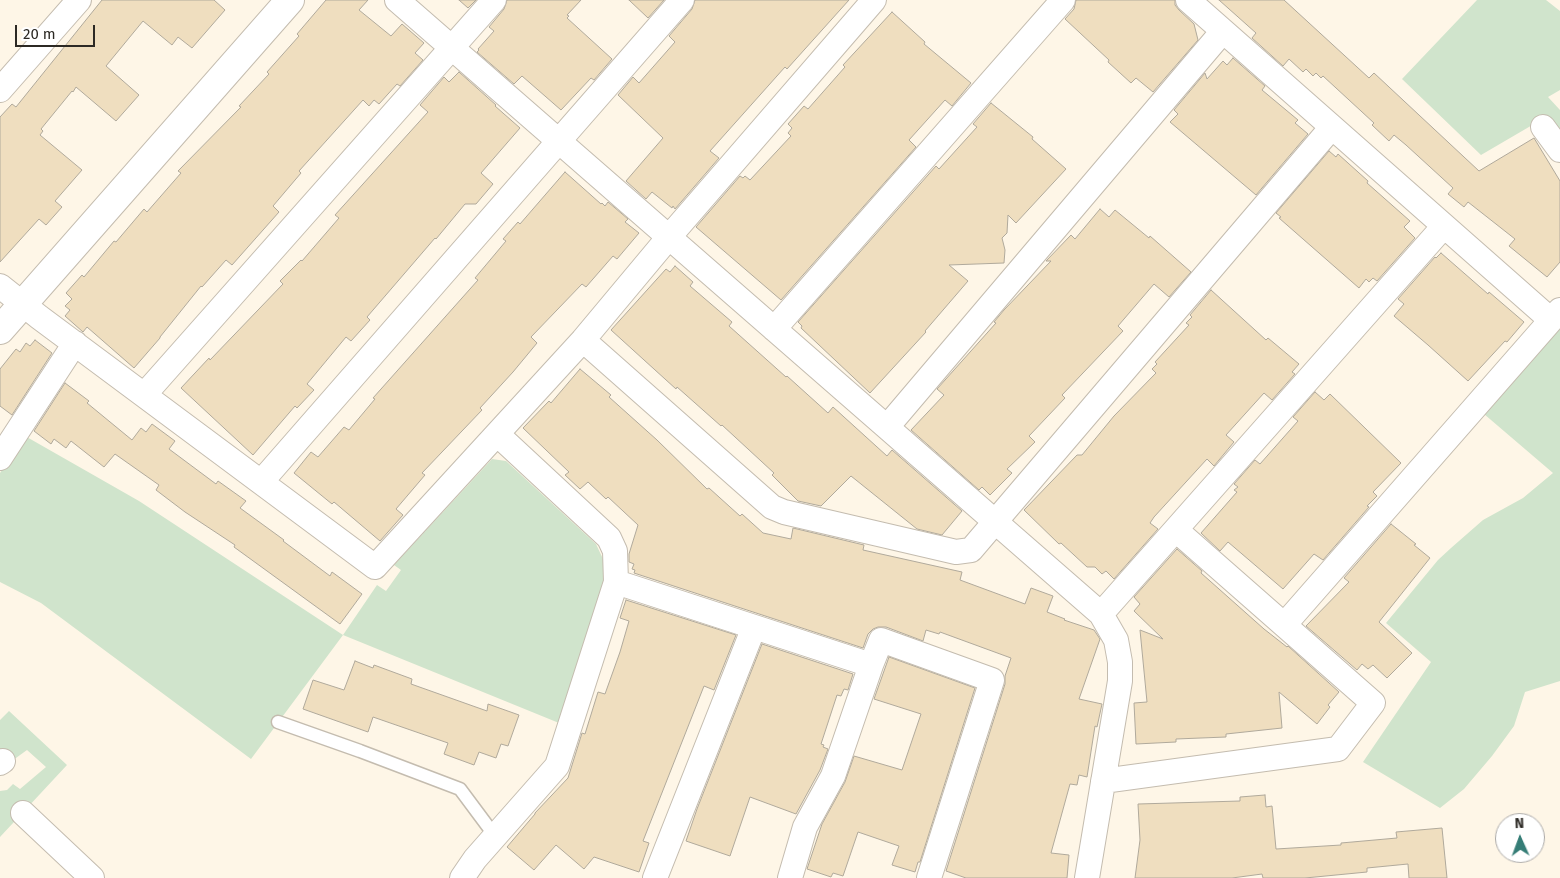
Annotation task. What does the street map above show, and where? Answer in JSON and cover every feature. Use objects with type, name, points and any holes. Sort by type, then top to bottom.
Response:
[{"type":"street","points":[[0,90],[79,0]]},
{"type":"street","points":[[0,330],[290,0]]},
{"type":"street","points":[[397,0],[1101,614],[1116,640],[1120,662],[1120,681],[1087,878]]},
{"type":"street","points":[[144,395],[494,0]]},
{"type":"street","points":[[260,482],[682,0]]},
{"type":"street","points":[[0,286],[374,567],[583,340],[669,237],[874,0]]},
{"type":"street","points":[[774,329],[1063,0]]},
{"type":"street","points":[[1188,0],[1444,226],[1555,315],[1284,624]]},
{"type":"street","points":[[886,427],[1223,31]]},
{"type":"street","points":[[583,340],[772,506],[784,512],[956,552],[971,550],[1332,127]]},
{"type":"street","points":[[1543,127],[1560,150]]},
{"type":"street","points":[[1101,614],[1444,226]]},
{"type":"street","points":[[0,458],[75,343]]},
{"type":"street","points":[[462,878],[466,870],[557,766],[616,582],[615,552],[609,538],[498,434]]},
{"type":"street","points":[[1104,781],[1338,749],[1373,703],[1176,530]]},
{"type":"street","points":[[616,582],[871,665]]},
{"type":"street","points":[[655,878],[754,627]]},
{"type":"street","points":[[790,878],[805,827],[833,776],[881,640],[992,680],[929,878]]},
{"type":"street","points":[[23,813],[92,878]]},
{"type":"lane","points":[[278,722],[460,789],[495,836]]},
{"type":"green space","points":[[1477,0],[1546,0],[1560,11],[1560,90],[1548,97],[1560,110],[1560,134],[1546,117],[1481,155],[1402,79]]},
{"type":"green space","points":[[1560,328],[1560,681],[1525,692],[1514,726],[1464,789],[1440,808],[1363,762],[1431,662],[1386,623],[1438,560],[1451,548],[1483,520],[1523,498],[1553,473],[1484,414]]},
{"type":"green space","points":[[25,436],[139,501],[343,635],[251,759],[41,603],[0,582],[0,473]]},
{"type":"green space","points":[[492,459],[506,461],[596,544],[603,559],[604,583],[559,723],[343,635],[377,585],[386,591],[401,570],[394,565]]},
{"type":"green space","points":[[9,711],[67,765],[0,837],[0,791],[7,790],[13,784],[20,789],[46,767],[27,750],[9,763],[0,755],[0,720]]},
{"type":"building","points":[[102,0],[214,0],[225,10],[192,48],[178,37],[172,45],[143,21],[106,66],[139,95],[116,121],[76,87],[72,91],[41,129],[43,131],[40,135],[82,170],[55,201],[62,207],[46,225],[39,219],[0,262],[0,117],[12,104],[16,107]]},
{"type":"building","points":[[326,0],[368,0],[359,10],[391,36],[402,24],[424,43],[415,53],[423,60],[400,86],[397,84],[379,104],[374,100],[369,106],[363,100],[299,171],[301,173],[273,206],[279,212],[232,265],[226,260],[201,286],[134,368],[87,327],[83,332],[65,316],[70,310],[65,306],[72,299],[66,293],[82,275],[84,277],[144,209],[147,212],[181,173],[178,171],[241,107],[239,106],[269,74],[267,72],[299,36],[297,34]]},
{"type":"building","points":[[459,0],[476,0],[468,8]]},
{"type":"building","points":[[507,0],[581,0],[567,15],[569,16],[567,18],[612,59],[594,80],[591,78],[561,110],[522,76],[514,84],[477,52],[494,31],[489,27],[504,9]]},
{"type":"building","points":[[629,0],[664,0],[648,18]]},
{"type":"building","points":[[695,0],[849,0],[787,69],[785,67],[710,151],[719,158],[675,209],[652,192],[646,199],[626,181],[663,138],[618,95],[633,77],[639,83],[675,42],[669,36],[692,9]]},
{"type":"building","points":[[1076,0],[1175,0],[1175,5],[1194,24],[1198,40],[1153,92],[1136,78],[1131,83],[1065,19],[1074,9]]},
{"type":"building","points":[[1219,0],[1284,0],[1369,78],[1374,73],[1479,171],[1534,138],[1560,181],[1560,262],[1547,277],[1509,246],[1515,239],[1468,202],[1464,207],[1448,194],[1453,188],[1406,145],[1394,135],[1389,141],[1372,125],[1374,123],[1323,76],[1321,78],[1316,73],[1313,76],[1306,69],[1303,72],[1289,59],[1283,66],[1252,38],[1256,33]]},
{"type":"building","points":[[892,12],[925,42],[924,44],[971,83],[952,106],[945,100],[909,140],[916,147],[781,300],[696,227],[740,176],[743,178],[745,176],[750,180],[791,136],[788,133],[792,128],[788,124],[804,106],[808,109],[845,67],[843,65]]},
{"type":"building","points":[[1233,58],[1265,86],[1262,90],[1298,120],[1295,123],[1308,134],[1256,195],[1170,122],[1178,114],[1174,110],[1205,73],[1207,79],[1223,61],[1227,65]]},
{"type":"building","points":[[459,72],[520,128],[481,173],[493,184],[476,204],[465,204],[367,317],[370,320],[351,341],[346,337],[307,384],[314,390],[297,408],[295,406],[253,455],[181,388],[283,284],[280,281],[302,261],[339,218],[335,215],[428,112],[420,105],[444,77],[449,82]]},
{"type":"building","points":[[991,103],[1033,137],[1032,139],[1066,169],[1016,223],[1008,215],[1007,233],[1002,238],[1005,250],[1004,263],[949,265],[968,281],[926,332],[870,393],[801,328],[802,326],[798,322],[936,166],[939,169],[977,127],[973,124]]},
{"type":"building","points":[[1329,151],[1336,157],[1338,154],[1410,221],[1404,227],[1415,238],[1377,281],[1373,278],[1369,282],[1366,279],[1359,288],[1279,218],[1281,217],[1276,213]]},
{"type":"building","points":[[565,172],[601,204],[605,206],[608,202],[628,219],[625,222],[639,233],[617,259],[613,256],[586,287],[582,284],[531,337],[537,343],[480,408],[482,410],[422,473],[425,475],[396,509],[403,515],[380,541],[334,502],[332,504],[294,473],[311,452],[318,457],[344,427],[349,430],[375,399],[373,398],[478,280],[475,278],[506,241],[503,239],[518,222],[520,224]]},
{"type":"building","points":[[1100,209],[1109,217],[1115,210],[1149,238],[1150,236],[1191,272],[1169,297],[1154,284],[1118,326],[1123,331],[1062,395],[1065,398],[1029,436],[1035,442],[1007,469],[1012,473],[990,495],[982,487],[979,490],[911,430],[944,395],[937,389],[996,323],[994,322],[1004,310],[1051,261],[1046,261],[1071,235],[1075,239]]},
{"type":"building","points":[[1441,253],[1524,322],[1468,381],[1394,316],[1404,304],[1398,299],[1435,257]]},
{"type":"building","points":[[675,266],[693,282],[690,286],[732,322],[729,326],[828,413],[833,407],[887,456],[892,450],[962,511],[942,535],[917,529],[851,476],[821,506],[798,501],[772,475],[774,473],[722,425],[677,387],[676,389],[611,330],[666,269],[670,272]]},
{"type":"building","points":[[1211,290],[1266,340],[1268,338],[1299,364],[1292,372],[1295,374],[1272,400],[1264,393],[1226,435],[1234,442],[1214,466],[1207,459],[1154,517],[1150,523],[1158,529],[1114,579],[1106,571],[1102,574],[1095,567],[1087,567],[1061,543],[1059,544],[1024,510],[1077,455],[1082,455],[1114,416],[1156,373],[1152,369],[1157,364],[1155,362],[1189,325],[1186,323],[1192,317],[1190,315]]},
{"type":"building","points":[[35,340],[52,353],[12,415],[0,406],[0,369],[16,349],[20,352],[26,343],[30,346]]},
{"type":"building","points":[[580,369],[611,395],[609,397],[657,440],[707,489],[709,488],[740,516],[742,514],[763,533],[791,539],[793,528],[864,545],[863,550],[962,572],[960,580],[1025,604],[1031,588],[1053,596],[1047,612],[1094,630],[1100,639],[1079,699],[1102,704],[1097,727],[1095,726],[1087,777],[1079,775],[1077,785],[1070,784],[1051,853],[1069,855],[1067,878],[966,878],[946,871],[1005,684],[1005,676],[1011,658],[940,632],[939,634],[926,630],[923,641],[886,627],[873,629],[868,634],[863,648],[634,573],[635,570],[632,569],[634,564],[629,562],[629,554],[638,525],[608,497],[606,499],[588,482],[580,489],[565,475],[569,472],[523,428],[549,401],[551,403]]},
{"type":"building","points":[[65,383],[89,401],[87,403],[132,440],[141,428],[146,432],[152,424],[175,441],[169,449],[216,484],[218,481],[246,501],[240,508],[330,576],[332,572],[362,594],[340,624],[234,547],[235,545],[185,512],[156,490],[159,485],[115,454],[104,467],[71,441],[66,448],[54,439],[51,444],[34,431]]},
{"type":"building","points":[[1315,392],[1324,400],[1330,394],[1401,463],[1373,492],[1377,496],[1367,506],[1369,507],[1323,560],[1314,554],[1283,589],[1228,542],[1220,551],[1201,533],[1237,492],[1234,490],[1238,487],[1234,484],[1255,460],[1260,464],[1298,421],[1293,417]]},
{"type":"building","points":[[1391,524],[1430,558],[1379,622],[1412,653],[1387,678],[1373,665],[1368,669],[1362,664],[1357,670],[1306,626],[1349,582],[1344,578]]},
{"type":"building","points":[[1177,549],[1264,629],[1288,646],[1339,692],[1328,705],[1330,707],[1317,724],[1279,692],[1282,728],[1226,734],[1226,737],[1176,739],[1176,742],[1136,744],[1134,703],[1147,702],[1140,630],[1163,639],[1134,611],[1140,604],[1134,597]]},
{"type":"building","points":[[626,600],[736,635],[714,690],[704,686],[643,841],[649,843],[639,872],[594,857],[584,869],[556,845],[534,870],[507,847],[535,813],[568,778],[582,733],[585,734],[598,692],[605,694],[620,652],[629,621],[620,618]]},
{"type":"building","points":[[762,644],[853,674],[848,690],[844,689],[841,696],[837,695],[821,744],[828,749],[820,770],[796,814],[750,797],[730,856],[686,841]]},
{"type":"building","points":[[889,657],[975,688],[920,862],[918,862],[915,872],[892,865],[899,846],[858,832],[843,876],[833,873],[831,877],[807,869],[822,824],[845,782],[854,756],[902,770],[921,714],[874,699]]},
{"type":"building","points":[[355,661],[373,668],[374,665],[412,679],[411,684],[487,711],[488,704],[519,715],[508,746],[501,744],[496,758],[479,752],[474,765],[444,754],[448,743],[373,717],[368,732],[303,709],[313,680],[344,690]]},
{"type":"building","points":[[1265,795],[1266,807],[1272,806],[1276,849],[1341,845],[1341,843],[1397,838],[1396,832],[1442,828],[1447,878],[1409,878],[1408,864],[1367,868],[1367,872],[1305,878],[1263,878],[1262,874],[1232,878],[1135,878],[1140,840],[1138,804],[1240,801],[1240,797]]}]
